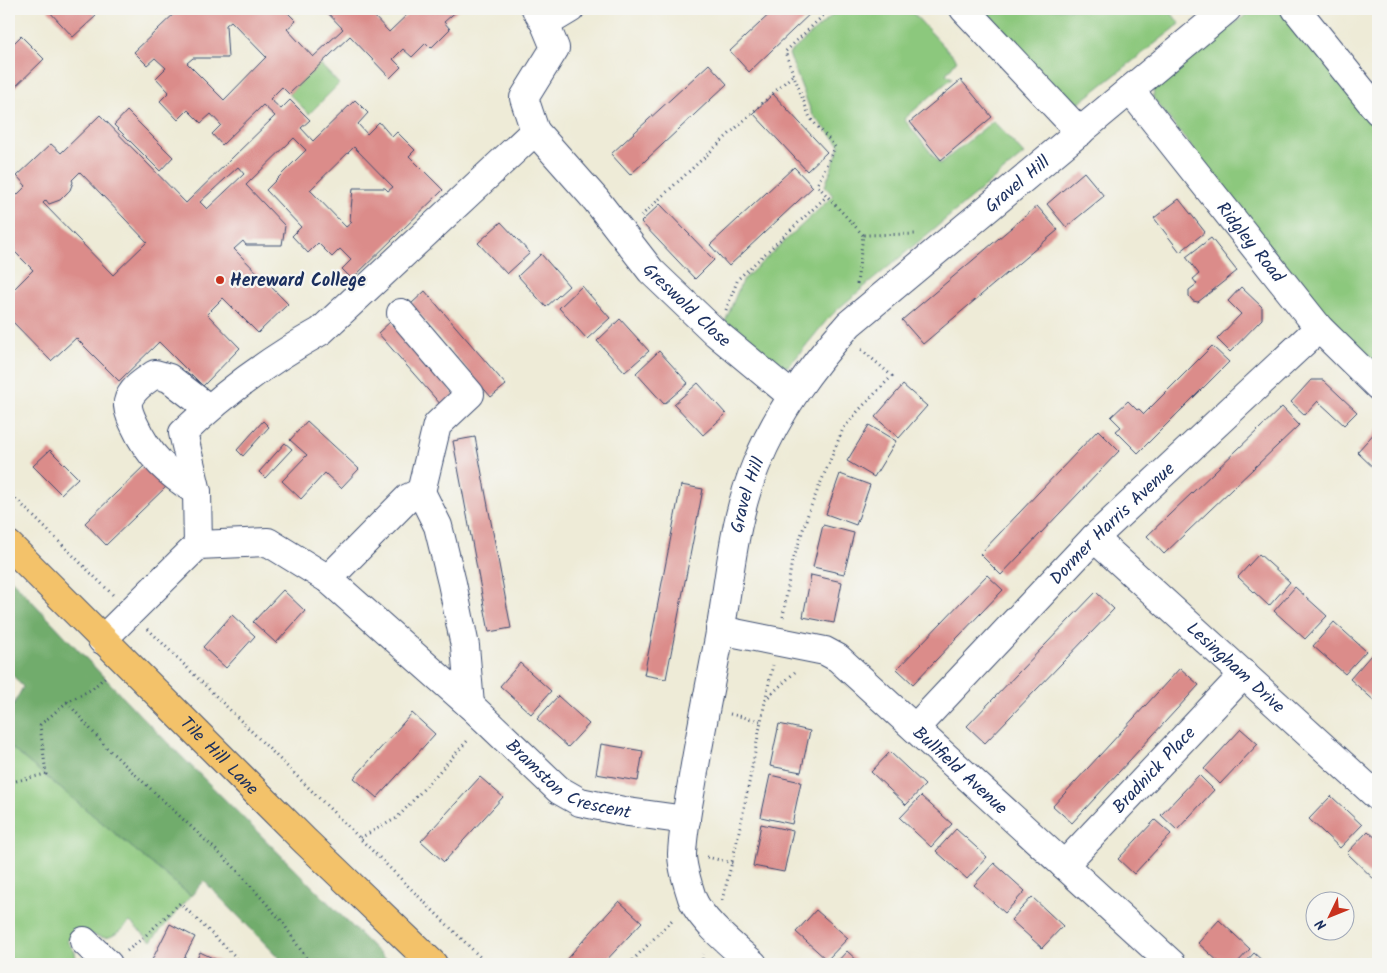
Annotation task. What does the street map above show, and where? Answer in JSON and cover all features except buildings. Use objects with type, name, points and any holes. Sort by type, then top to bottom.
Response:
[{"type":"main road","name":"Tile Hill Lane","points":[[9,545],[102,640],[433,964]]},
{"type":"street","points":[[102,640],[198,545],[197,492],[183,432],[208,408],[284,352],[321,331],[535,131],[524,98],[555,48],[541,16],[570,9]]},
{"type":"street","points":[[964,9],[1080,132]]},
{"type":"street","name":"Gravel Hill","points":[[753,964],[714,928],[700,911],[693,900],[682,855],[686,820],[737,524],[745,493],[770,434],[792,396],[820,357],[849,324],[1227,9]]},
{"type":"street","points":[[1296,9],[1378,111]]},
{"type":"street","name":"Ridgley Road","points":[[1130,90],[1319,328],[1378,386]]},
{"type":"street","name":"Greswold Close","points":[[535,131],[596,200],[651,271],[716,333],[792,396]]},
{"type":"street","points":[[402,314],[470,394],[437,425],[421,492],[438,526],[452,583],[478,713]]},
{"type":"street","name":"Dormer Harris Avenue","points":[[915,728],[1094,538],[1319,328]]},
{"type":"street","points":[[197,492],[172,476],[150,453],[131,418],[127,404],[131,394],[154,374],[169,378],[208,408]]},
{"type":"street","points":[[328,579],[408,498],[421,492]]},
{"type":"street","name":"Lesingham Drive","points":[[1094,538],[1378,797]]},
{"type":"street","name":"Bramston Crescent","points":[[198,545],[268,542],[328,579],[478,713],[559,790],[580,802],[628,812],[686,820]]},
{"type":"street","name":"Bullfield Avenue","points":[[720,630],[819,650],[838,658],[1172,964]]},
{"type":"street","name":"Bradnick Place","points":[[1064,865],[1244,674]]},
{"type":"street","points":[[84,941],[115,959]]},
{"type":"path","points":[[830,9],[785,52],[810,118],[835,147],[817,185],[863,235],[936,234],[946,244]]},
{"type":"path","points":[[622,234],[794,74]]},
{"type":"path","points":[[716,333],[738,279],[827,196]]},
{"type":"path","points":[[863,235],[855,299],[866,310]]},
{"type":"path","points":[[9,492],[487,964]]},
{"type":"path","points":[[765,700],[819,650]]},
{"type":"path","points":[[9,788],[16,781],[46,774],[40,725],[67,702],[92,689],[123,660]]},
{"type":"path","points":[[67,702],[106,746],[233,866],[281,920],[310,964]]},
{"type":"path","points":[[705,709],[760,720]]},
{"type":"path","points":[[360,838],[397,818],[478,713]]},
{"type":"path","points":[[629,964],[693,900]]},
{"type":"path","points":[[115,959],[144,937],[180,903],[243,964]]},
{"type":"green space","points":[[839,9],[909,9],[957,60],[946,74],[952,78],[904,119],[940,164],[993,121],[1024,154],[839,308],[795,359],[788,366],[782,367],[743,340],[725,322],[742,281],[833,196],[825,186],[840,145],[812,114],[789,54]]},
{"type":"green space","points":[[976,9],[1168,9],[1180,24],[1074,107]]},
{"type":"green space","points":[[1253,9],[1293,9],[1378,117],[1378,374],[1341,338],[1153,98],[1154,89]]},
{"type":"green space","points":[[320,64],[339,84],[309,114],[289,94]]},
{"type":"green space","points":[[9,577],[140,715],[390,964],[285,964],[204,881],[191,896],[9,746],[9,713],[23,687],[9,671]]},
{"type":"green space","points":[[9,746],[191,896],[151,941],[130,922],[117,933],[107,937],[96,936],[80,929],[67,941],[75,952],[77,964],[9,964]]},
{"type":"place","name":"Hereward College","points":[[220,280]]}]
